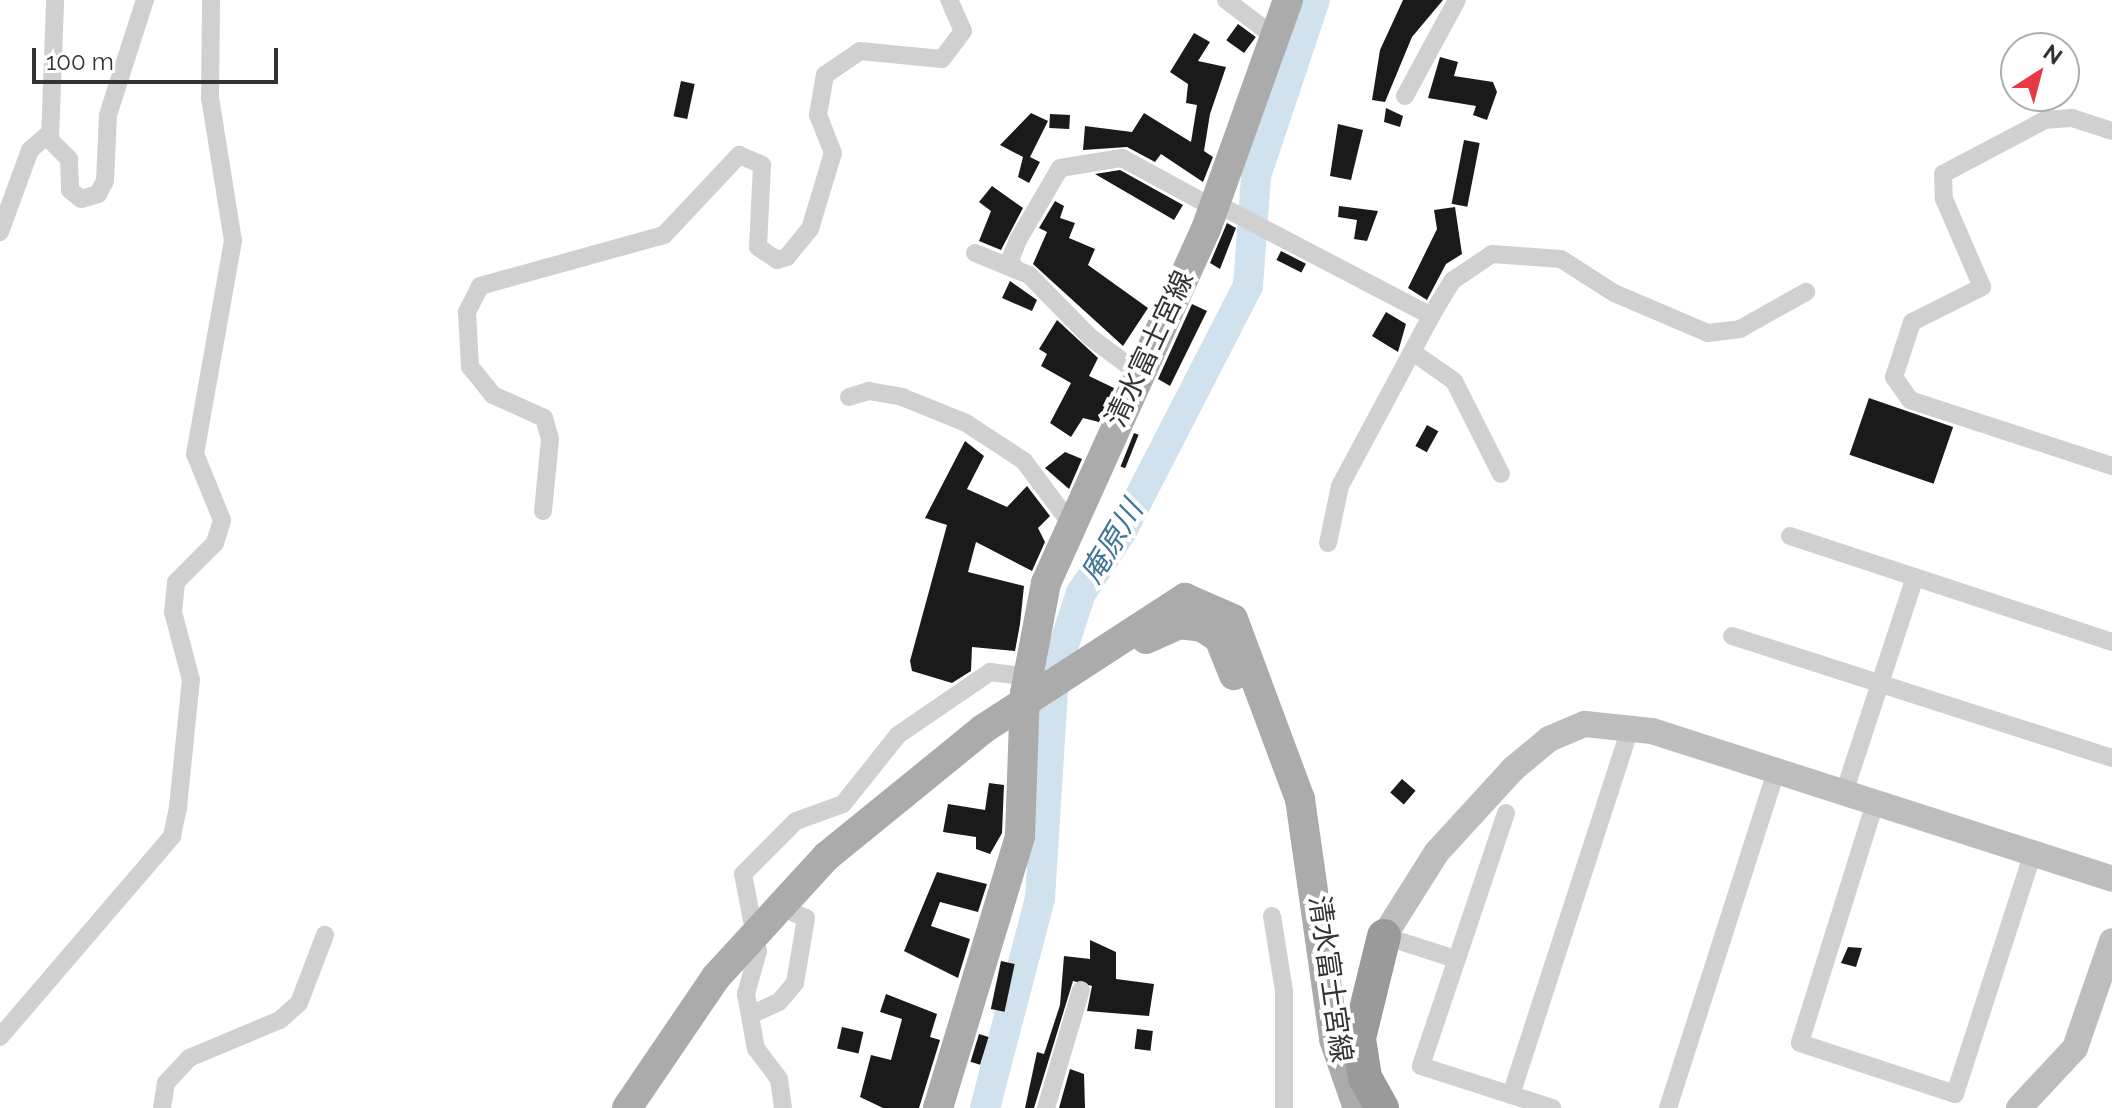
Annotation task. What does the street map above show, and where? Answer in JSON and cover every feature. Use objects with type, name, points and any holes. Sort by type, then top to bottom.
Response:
[{"type":"highway","points":[[1382,1108],[1365,1077],[1359,1038],[1384,936]]},
{"type":"highway","points":[[1384,936],[1375,1048],[1402,1108]]},
{"type":"main road","name":"清水富士宮線","points":[[938,1108],[1020,836],[1028,677],[1046,583],[1137,372],[1214,205],[1288,0]]},
{"type":"main road","name":"清水富士宮線","points":[[627,1108],[716,977],[782,899],[884,803],[1070,670],[1185,598],[1233,619],[1300,799],[1312,901],[1334,1039],[1358,1108]]},
{"type":"main road","name":"清水富士宮線","points":[[1312,901],[1318,1043],[1338,1108]]},
{"type":"street","points":[[55,0],[50,139],[69,159],[70,190],[81,199],[98,194],[105,181],[108,115],[145,0]]},
{"type":"street","points":[[0,1037],[172,836],[178,807],[191,680],[173,612],[176,582],[215,543],[222,520],[195,454],[233,241],[210,98],[211,0]]},
{"type":"street","points":[[543,511],[550,439],[544,418],[483,389],[470,367],[467,312],[480,286],[664,235],[739,155],[762,165],[758,247],[777,260],[787,257],[810,229],[833,153],[818,115],[825,75],[860,51],[942,59],[963,31],[949,0]]},
{"type":"street","points":[[1226,0],[1275,37]]},
{"type":"street","points":[[1405,96],[1457,0]]},
{"type":"street","points":[[2112,131],[2072,118],[2045,120],[1943,174],[1944,199],[1982,287],[1912,322],[1894,377],[1910,400],[2112,466]]},
{"type":"street","points":[[0,232],[30,150],[50,139]]},
{"type":"street","points":[[1016,270],[1010,260],[1018,240],[1060,168],[1122,158],[1431,316]]},
{"type":"street","points":[[1328,543],[1340,486],[1414,353],[1431,316],[1471,265],[1513,250],[1561,259],[1614,293],[1708,333],[1740,329],[1806,292]]},
{"type":"street","points":[[975,253],[1016,270],[1137,372]]},
{"type":"street","points":[[1414,353],[1454,381],[1501,474]]},
{"type":"street","points":[[849,397],[869,391],[902,397],[966,423],[1024,461],[1071,524]]},
{"type":"street","points":[[1790,536],[2112,642]]},
{"type":"street","points":[[1844,793],[1915,577]]},
{"type":"street","points":[[1732,636],[2112,758]]},
{"type":"street","points":[[783,1108],[779,1079],[756,1049],[755,1013],[746,994],[758,951],[743,874],[796,821],[843,804],[898,735],[990,672],[1028,677]]},
{"type":"street","points":[[1455,959],[1384,936],[1437,852],[1532,751],[1585,724],[1631,726],[2112,879]]},
{"type":"street","points":[[1511,1095],[1631,726]]},
{"type":"street","points":[[1668,1108],[1776,771]]},
{"type":"street","points":[[1875,803],[1800,1043],[1955,1094],[2033,853]]},
{"type":"street","points":[[1506,813],[1421,1066],[1552,1108]]},
{"type":"street","points":[[755,1013],[779,1002],[795,983],[806,918],[794,913]]},
{"type":"street","points":[[1272,916],[1284,991],[1284,1108]]},
{"type":"street","points":[[162,1108],[166,1083],[189,1058],[280,1020],[299,1003],[325,935]]},
{"type":"street","points":[[2019,1108],[2075,1048],[2112,941]]},
{"type":"street","points":[[1046,1108],[1081,990]]},
{"type":"building","points":[[1403,0],[1443,0],[1412,37],[1385,102],[1372,100],[1380,50]]},
{"type":"building","points":[[1238,24],[1256,37],[1244,53],[1226,40]]},
{"type":"building","points":[[1194,33],[1210,42],[1198,61],[1226,67],[1210,114],[1204,151],[1213,157],[1203,182],[1161,154],[1155,162],[1127,147],[1083,150],[1085,126],[1132,132],[1144,113],[1191,142],[1197,105],[1186,103],[1188,84],[1170,72]]},
{"type":"building","points":[[1440,57],[1458,62],[1454,76],[1493,82],[1497,92],[1487,120],[1473,115],[1476,106],[1428,98]]},
{"type":"building","points":[[681,81],[695,84],[687,119],[674,116]]},
{"type":"building","points":[[1386,108],[1403,116],[1400,127],[1384,122]]},
{"type":"building","points":[[1031,113],[1048,121],[1030,157],[1040,162],[1029,183],[1018,177],[1023,157],[1000,145]]},
{"type":"building","points":[[1050,114],[1070,115],[1069,129],[1049,128]]},
{"type":"building","points":[[1338,124],[1363,130],[1351,180],[1330,176]]},
{"type":"building","points":[[1464,140],[1480,143],[1467,207],[1452,204]]},
{"type":"building","points":[[1120,170],[1183,205],[1174,220],[1095,174]]},
{"type":"building","points":[[992,186],[1023,208],[1001,250],[979,241],[991,211],[979,202]]},
{"type":"building","points":[[1055,201],[1064,206],[1060,218],[1075,223],[1069,238],[1095,249],[1088,265],[1148,308],[1123,346],[1033,264],[1047,232],[1039,228]]},
{"type":"building","points":[[1339,206],[1378,211],[1367,241],[1354,239],[1357,220],[1338,217]]},
{"type":"building","points":[[1455,207],[1462,254],[1446,264],[1427,300],[1408,288],[1437,229],[1434,210]]},
{"type":"building","points":[[1227,223],[1236,228],[1220,269],[1210,263]]},
{"type":"building","points":[[1281,251],[1306,264],[1301,273],[1276,260]]},
{"type":"building","points":[[1010,281],[1037,300],[1032,311],[1002,298]]},
{"type":"building","points":[[1192,304],[1207,311],[1170,386],[1158,379]]},
{"type":"building","points":[[1386,312],[1406,324],[1398,352],[1372,336]]},
{"type":"building","points":[[1057,320],[1098,358],[1089,376],[1114,388],[1099,422],[1083,418],[1071,437],[1050,423],[1071,383],[1041,366],[1047,354],[1039,349]]},
{"type":"building","points":[[1869,398],[1953,427],[1934,484],[1849,455]]},
{"type":"building","points":[[1427,425],[1438,431],[1427,452],[1415,446]]},
{"type":"building","points":[[1134,433],[1139,435],[1125,468],[1121,466]]},
{"type":"building","points":[[965,441],[984,456],[967,489],[1007,507],[1027,486],[1050,516],[1038,528],[1045,542],[1032,571],[976,542],[968,572],[1024,586],[1020,624],[1015,651],[972,647],[971,671],[952,683],[912,671],[910,661],[947,525],[925,518]]},
{"type":"building","points":[[1065,452],[1082,459],[1069,489],[1045,468]]},
{"type":"building","points":[[1402,779],[1416,791],[1404,804],[1390,793]]},
{"type":"building","points":[[989,783],[1004,785],[1002,833],[990,854],[976,849],[976,837],[943,832],[948,804],[985,810]]},
{"type":"building","points":[[937,872],[987,884],[978,912],[940,902],[931,926],[970,939],[958,978],[904,951]]},
{"type":"building","points":[[1090,940],[1116,952],[1116,979],[1154,984],[1149,1016],[1087,1011],[1092,986],[1073,981],[1034,1108],[1025,1108],[1037,1052],[1044,1054],[1060,1005],[1064,956],[1090,959]]},
{"type":"building","points":[[1848,947],[1862,948],[1856,967],[1841,963]]},
{"type":"building","points":[[1001,961],[1015,964],[1005,1012],[991,1009]]},
{"type":"building","points":[[886,994],[937,1014],[930,1037],[940,1040],[919,1108],[883,1108],[860,1097],[871,1055],[891,1060],[902,1019],[880,1012]]},
{"type":"building","points":[[842,1027],[863,1032],[858,1053],[837,1048]]},
{"type":"building","points":[[1137,1029],[1153,1031],[1150,1051],[1135,1049]]},
{"type":"building","points":[[979,1034],[989,1037],[980,1065],[971,1062]]},
{"type":"building","points":[[1070,1069],[1084,1074],[1085,1108],[1059,1108]]},
{"type":"waterway","name":"庵原川","points":[[985,1108],[1040,898],[1054,675],[1081,593],[1122,531],[1248,286],[1256,176],[1315,0]]}]
